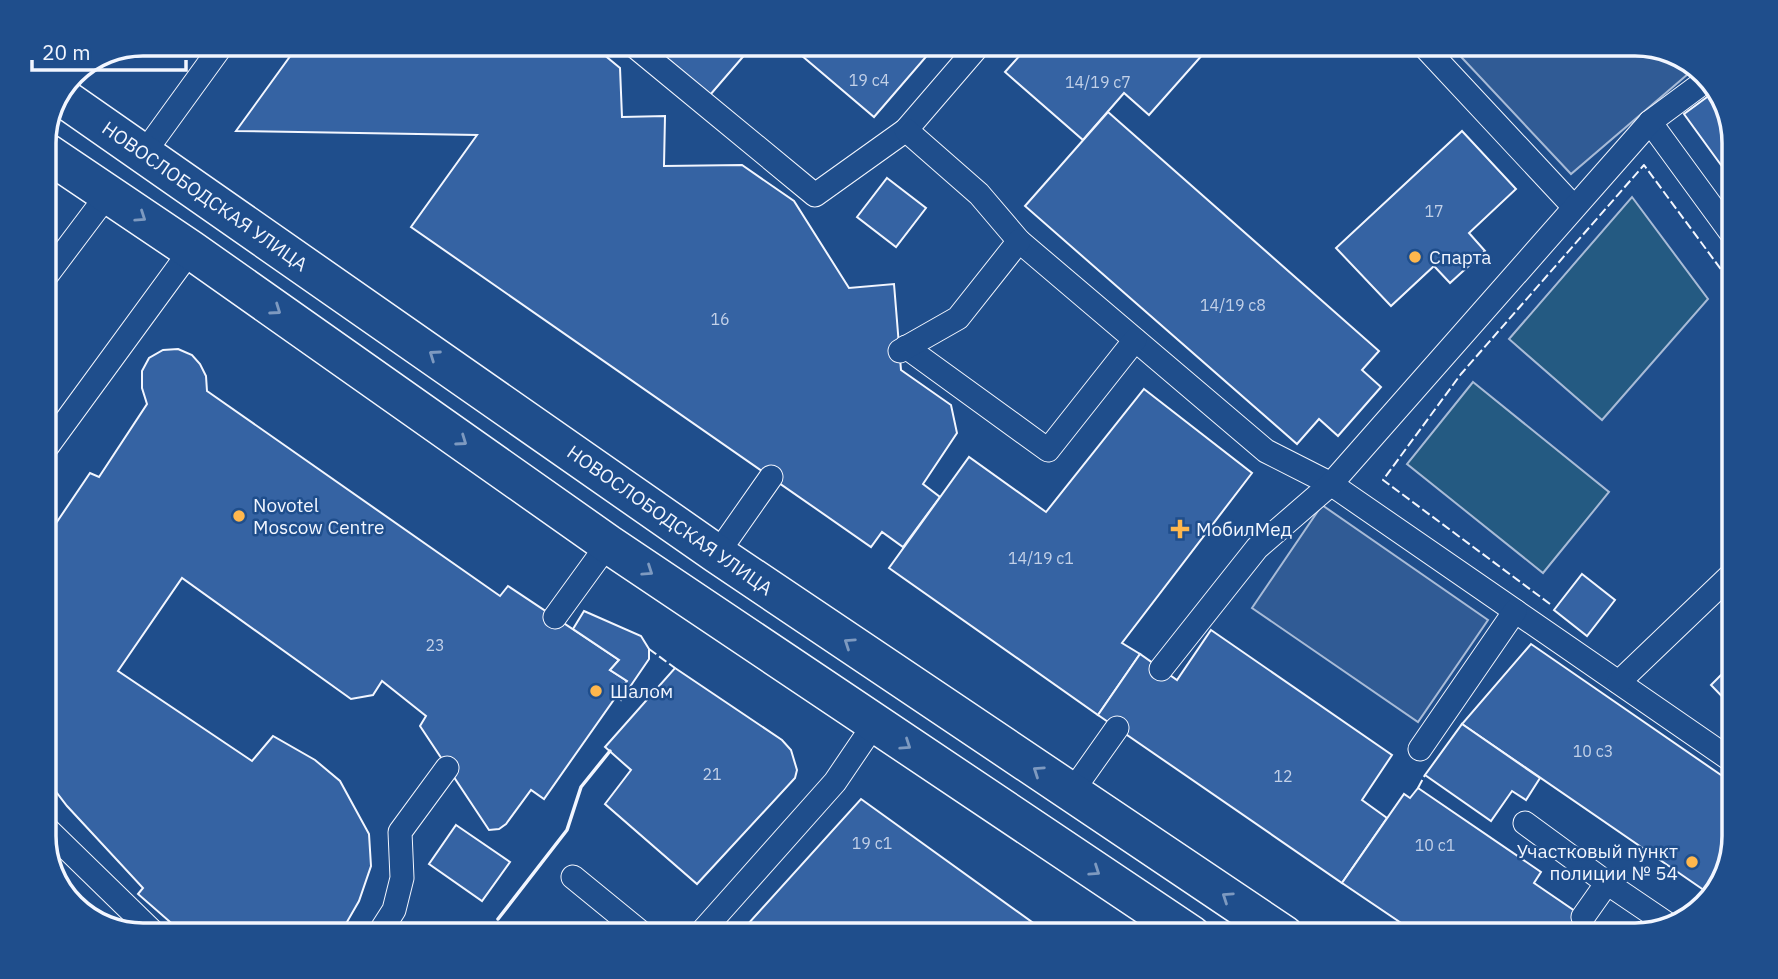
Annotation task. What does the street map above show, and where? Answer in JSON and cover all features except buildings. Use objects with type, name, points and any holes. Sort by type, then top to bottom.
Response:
[{"type":"main road","name":"НОВОСЛОБОДСКАЯ УЛИЦА","points":[[68,101],[717,554],[1266,923]]},
{"type":"main road","points":[[56,159],[191,250],[608,544],[1173,923]]},
{"type":"lane","points":[[144,153],[214,56]]},
{"type":"lane","points":[[647,56],[815,195],[906,130],[970,56]]},
{"type":"lane","points":[[1433,56],[1574,207]]},
{"type":"lane","points":[[1161,669],[1257,548],[1331,484],[1650,122],[1699,85]]},
{"type":"lane","points":[[1650,122],[1722,221]]},
{"type":"lane","points":[[906,130],[979,194],[1019,241],[1266,451],[1331,484],[1722,754]]},
{"type":"lane","points":[[56,263],[108,194]]},
{"type":"lane","points":[[1019,241],[958,318],[903,349],[1048,450],[1135,340]]},
{"type":"lane","points":[[56,435],[191,250]]},
{"type":"lane","points":[[717,554],[771,477]]},
{"type":"lane","points":[[555,617],[608,544]]},
{"type":"lane","points":[[1619,682],[1722,583]]},
{"type":"lane","points":[[1420,749],[1515,611]]},
{"type":"lane","points":[[710,923],[835,782],[874,723]]},
{"type":"lane","points":[[1071,793],[1117,728]]},
{"type":"lane","points":[[386,923],[394,910],[402,878],[400,832],[447,768]]},
{"type":"lane","points":[[1525,824],[1660,919]]},
{"type":"lane","points":[[56,839],[142,923]]},
{"type":"lane","points":[[573,877],[629,923]]},
{"type":"lane","points":[[1583,917],[1607,883]]},
{"type":"shaded area","points":[[1460,56],[1635,56],[1658,59],[1674,65],[1687,74],[1571,174]]},
{"type":"shaded area","points":[[1632,197],[1708,299],[1602,420],[1509,339]]},
{"type":"shaded area","points":[[1473,382],[1609,492],[1543,573],[1407,464]]},
{"type":"shaded area","points":[[1322,505],[1488,620],[1418,722],[1252,608]]},
{"type":"fence","points":[[1550,604],[1383,480],[1461,374],[1644,165],[1722,271]]},
{"type":"fence","points":[[649,649],[675,668]]},
{"type":"fence","points":[[1418,788],[1425,775]]},
{"type":"wall","points":[[498,919],[567,830],[581,787],[610,751]]},
{"type":"place","name":"Спарта","points":[[1415,257]]},
{"type":"place","name":"Novotel Moscow Centre","points":[[239,516]]},
{"type":"place","name":"МобилМед","points":[[1180,529]]},
{"type":"place","name":"Шалом","points":[[596,691]]},
{"type":"place","name":"Участковый пункт полиции № 54","points":[[1692,862]]}]
